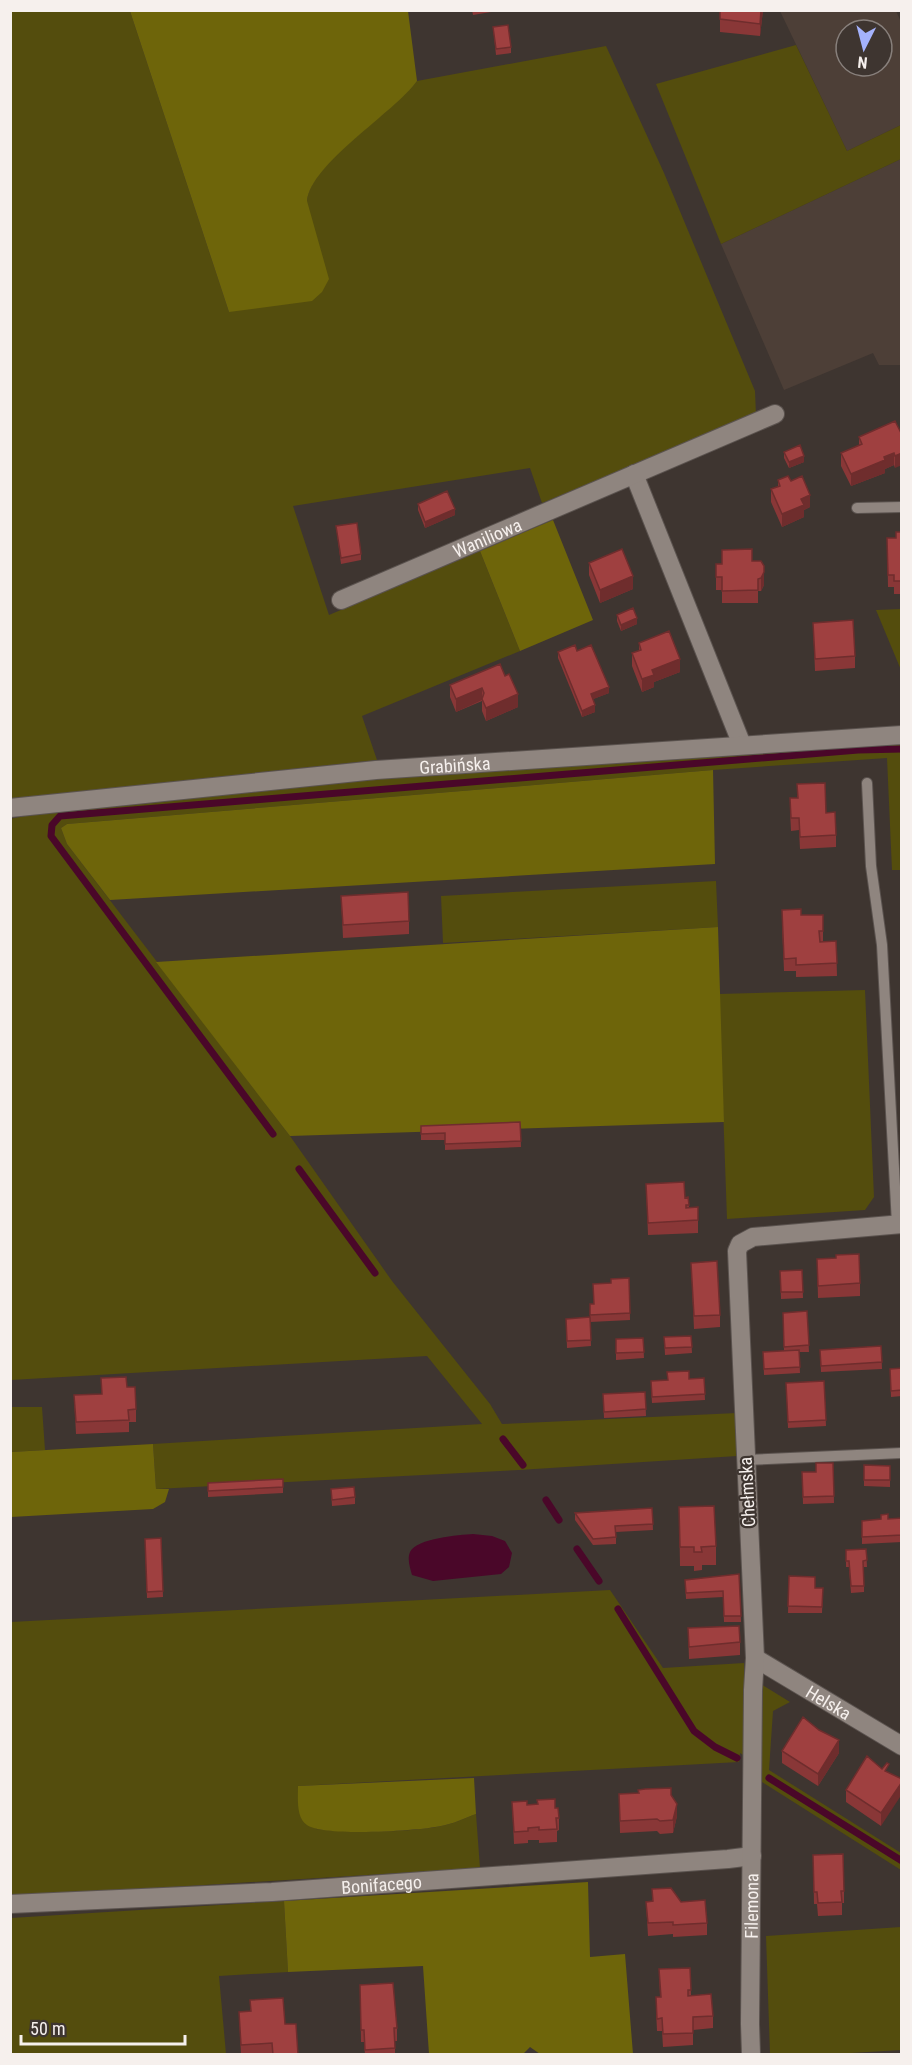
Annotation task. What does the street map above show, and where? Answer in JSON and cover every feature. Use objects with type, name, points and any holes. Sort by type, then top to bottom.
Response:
[{"type":"street","name":"Waniliowa","points":[[341,600],[775,414]]},
{"type":"street","points":[[634,474],[742,745]]},
{"type":"street","name":"Grabińska","points":[[10,808],[376,770],[902,735]]},
{"type":"street","name":"Chełmska","points":[[752,1756],[755,1658],[737,1251],[740,1244],[753,1237],[899,1224]]},
{"type":"street","name":"Helska","points":[[755,1658],[902,1746]]},
{"type":"street","name":"Filemona","points":[[751,2055],[752,1756]]},
{"type":"street","name":"Bonifacego","points":[[10,1904],[272,1892],[752,1856]]},
{"type":"lane","points":[[857,508],[902,507]]},
{"type":"lane","points":[[867,783],[871,866],[882,945],[899,1224]]},
{"type":"lane","points":[[745,1460],[902,1452]]},
{"type":"shaded area","points":[[10,11],[130,11],[229,312],[307,201],[312,186],[322,170],[354,138],[406,94],[417,81],[606,46],[664,173],[755,391],[756,415],[542,503],[530,468],[293,506],[329,615],[480,551],[520,651],[362,716],[377,760],[11,799]]},
{"type":"shaded area","points":[[130,11],[408,11],[417,81],[406,94],[337,155],[312,186],[307,201],[329,279],[322,292],[312,301],[229,312]]},
{"type":"shaded area","points":[[780,11],[896,11],[901,22],[901,125],[847,151]]},
{"type":"shaded area","points":[[796,45],[847,151],[901,125],[901,159],[721,244],[656,84]]},
{"type":"shaded area","points":[[901,159],[901,365],[879,365],[873,353],[784,390],[721,244]]},
{"type":"shaded area","points":[[553,520],[593,620],[520,651],[480,551]]},
{"type":"shaded area","points":[[902,609],[901,670],[876,610]]},
{"type":"shaded area","points":[[901,739],[901,870],[892,870],[887,758],[713,770],[67,824],[61,828],[67,844],[290,1136],[392,1281],[490,1404],[502,1424],[737,1413],[737,1456],[156,1489],[153,1444],[482,1424],[427,1356],[11,1380],[10,819],[45,812],[250,788]]},
{"type":"shaded area","points":[[713,770],[715,864],[110,900],[67,844],[61,828],[67,824]]},
{"type":"shaded area","points":[[716,881],[718,927],[443,943],[441,896]]},
{"type":"shaded area","points":[[718,927],[724,1122],[290,1136],[156,962]]},
{"type":"shaded area","points":[[865,990],[874,1197],[865,1210],[727,1219],[719,994]]},
{"type":"shaded area","points":[[11,1407],[42,1407],[45,1450],[11,1452]]},
{"type":"shaded area","points":[[153,1444],[156,1489],[169,1489],[165,1502],[153,1509],[11,1517],[11,1452]]},
{"type":"shaded area","points":[[473,1534],[492,1536],[505,1541],[512,1553],[509,1567],[501,1574],[433,1581],[412,1575],[409,1558],[414,1547],[429,1540]]},
{"type":"shaded area","points":[[610,1590],[663,1668],[744,1663],[745,1756],[740,1753],[739,1762],[298,1786],[316,1829],[362,1832],[412,1830],[445,1825],[476,1814],[480,1868],[11,1897],[11,1622]]},
{"type":"shaded area","points":[[759,1683],[790,1702],[773,1711],[769,1770],[901,1853],[901,1870],[762,1782]]},
{"type":"shaded area","points":[[474,1778],[476,1814],[441,1826],[393,1831],[332,1831],[307,1825],[299,1813],[298,1786]]},
{"type":"shaded area","points":[[588,1882],[590,1957],[625,1954],[633,2054],[540,2054],[530,2047],[523,2054],[429,2054],[423,1966],[288,1972],[284,1901]]},
{"type":"shaded area","points":[[284,1901],[288,1972],[219,1976],[226,2054],[11,2054],[11,1918]]},
{"type":"shaded area","points":[[901,1927],[901,2050],[835,2054],[770,2054],[766,1936]]},
{"type":"building","points":[[720,10],[761,10],[760,24],[720,19]]},
{"type":"building","points":[[508,25],[511,47],[496,49],[493,27]]},
{"type":"building","points":[[895,421],[902,435],[902,453],[884,457],[885,460],[851,474],[841,453],[862,444],[859,437]]},
{"type":"building","points":[[800,445],[804,456],[789,462],[784,452]]},
{"type":"building","points":[[788,476],[791,481],[802,476],[810,495],[801,499],[804,505],[782,514],[771,489],[780,486],[778,480]]},
{"type":"building","points":[[447,491],[455,509],[425,522],[418,504]]},
{"type":"building","points":[[357,523],[361,554],[341,558],[336,526]]},
{"type":"building","points":[[896,532],[902,532],[902,581],[894,581],[894,575],[888,575],[887,538],[896,538]]},
{"type":"building","points":[[622,549],[633,576],[600,590],[589,563]]},
{"type":"building","points":[[752,549],[752,561],[761,561],[764,566],[764,572],[758,579],[758,590],[722,591],[722,577],[716,577],[716,564],[722,564],[722,550]]},
{"type":"building","points":[[633,608],[637,618],[621,625],[617,615]]},
{"type":"building","points":[[853,620],[855,656],[815,659],[813,623]]},
{"type":"building","points":[[669,631],[680,659],[652,670],[654,675],[642,679],[632,653],[641,650],[639,643]]},
{"type":"building","points":[[575,645],[577,651],[591,645],[609,687],[591,694],[595,705],[582,711],[558,652]]},
{"type":"building","points":[[500,664],[505,676],[509,674],[518,694],[486,708],[482,699],[484,693],[482,688],[456,699],[450,685]]},
{"type":"building","points":[[825,783],[826,813],[835,812],[836,835],[800,837],[799,818],[791,818],[790,798],[798,798],[797,784]]},
{"type":"building","points":[[408,892],[409,921],[343,925],[341,896]]},
{"type":"building","points":[[801,909],[801,915],[823,915],[823,931],[819,931],[820,942],[836,941],[837,963],[796,965],[796,958],[784,959],[782,910]]},
{"type":"building","points":[[520,1122],[521,1141],[445,1144],[445,1133],[421,1134],[421,1126]]},
{"type":"building","points":[[684,1182],[685,1198],[688,1197],[689,1205],[686,1205],[686,1208],[698,1207],[698,1220],[648,1223],[646,1184]]},
{"type":"building","points":[[859,1254],[860,1283],[818,1286],[817,1259]]},
{"type":"building","points":[[717,1261],[720,1315],[694,1316],[691,1263]]},
{"type":"building","points":[[802,1270],[803,1292],[781,1292],[780,1271]]},
{"type":"building","points":[[629,1278],[630,1313],[590,1315],[590,1304],[594,1304],[593,1284],[611,1283],[611,1279]]},
{"type":"building","points":[[807,1311],[809,1345],[784,1347],[783,1313]]},
{"type":"building","points":[[590,1317],[591,1340],[567,1341],[566,1319]]},
{"type":"building","points":[[691,1336],[692,1347],[665,1348],[664,1337]]},
{"type":"building","points":[[643,1338],[644,1352],[616,1353],[616,1339]]},
{"type":"building","points":[[881,1346],[882,1362],[821,1366],[820,1350]]},
{"type":"building","points":[[799,1350],[800,1367],[764,1369],[763,1352]]},
{"type":"building","points":[[902,1368],[902,1390],[891,1391],[890,1369]]},
{"type":"building","points":[[689,1371],[689,1379],[704,1378],[705,1394],[652,1397],[651,1381],[668,1380],[667,1372]]},
{"type":"building","points":[[126,1377],[127,1387],[135,1387],[136,1409],[128,1410],[129,1420],[76,1422],[74,1395],[102,1394],[101,1378]]},
{"type":"building","points":[[824,1381],[826,1420],[788,1422],[786,1383]]},
{"type":"building","points":[[645,1392],[646,1409],[604,1412],[603,1394]]},
{"type":"building","points":[[816,1463],[833,1463],[834,1496],[803,1497],[802,1472],[816,1472]]},
{"type":"building","points":[[864,1465],[890,1466],[890,1480],[864,1480]]},
{"type":"building","points":[[283,1479],[283,1487],[208,1491],[208,1483]]},
{"type":"building","points":[[354,1487],[355,1497],[332,1500],[331,1489]]},
{"type":"building","points":[[714,1506],[716,1546],[701,1547],[702,1552],[694,1552],[694,1547],[680,1547],[679,1507]]},
{"type":"building","points":[[652,1508],[653,1524],[615,1526],[616,1537],[593,1539],[575,1513]]},
{"type":"building","points":[[888,1514],[888,1519],[902,1518],[902,1535],[862,1537],[862,1521],[881,1519],[881,1515]]},
{"type":"building","points":[[161,1538],[163,1591],[147,1592],[145,1539]]},
{"type":"building","points":[[866,1549],[867,1560],[863,1561],[864,1586],[851,1586],[846,1550]]},
{"type":"building","points":[[739,1574],[741,1616],[724,1616],[723,1591],[686,1593],[685,1580]]},
{"type":"building","points":[[789,1576],[815,1577],[815,1588],[823,1588],[822,1607],[788,1606]]},
{"type":"building","points":[[739,1626],[740,1642],[689,1647],[688,1628]]},
{"type":"building","points":[[803,1717],[819,1730],[839,1740],[818,1774],[782,1751]]},
{"type":"building","points":[[867,1756],[882,1769],[887,1763],[889,1764],[885,1771],[902,1779],[881,1813],[846,1790]]},
{"type":"building","points":[[671,1788],[671,1795],[677,1804],[673,1820],[620,1821],[619,1794],[639,1793],[638,1790],[645,1789]]},
{"type":"building","points":[[555,1799],[555,1808],[558,1808],[559,1818],[556,1818],[557,1829],[539,1830],[539,1827],[514,1832],[512,1802],[527,1801],[527,1805],[538,1804],[537,1800]]},
{"type":"building","points":[[843,1854],[842,1902],[818,1903],[817,1892],[814,1892],[813,1855]]},
{"type":"building","points":[[671,1888],[681,1902],[705,1900],[707,1923],[673,1925],[673,1922],[648,1923],[646,1902],[653,1901],[652,1889]]},
{"type":"building","points":[[690,1968],[691,1990],[688,1990],[688,1996],[711,1994],[713,2016],[693,2017],[693,2033],[663,2034],[662,2018],[657,2019],[656,1997],[661,1997],[659,1969]]},
{"type":"building","points":[[393,1983],[397,2028],[394,2028],[395,2048],[365,2050],[364,2030],[361,2030],[360,1985]]},
{"type":"building","points":[[283,1998],[285,2024],[296,2024],[298,2055],[273,2055],[272,2043],[241,2045],[239,2012],[251,2011],[250,2000]]},
{"type":"waterway","points":[[273,1134],[51,836],[52,825],[60,816],[858,750],[902,749]]},
{"type":"waterway","points":[[299,1169],[375,1273]]},
{"type":"waterway","points":[[503,1439],[523,1465]]},
{"type":"waterway","points":[[546,1500],[559,1520]]},
{"type":"waterway","points":[[577,1549],[599,1581]]},
{"type":"waterway","points":[[618,1609],[694,1731],[715,1747],[737,1758]]},
{"type":"waterway","points":[[769,1778],[902,1861]]}]
